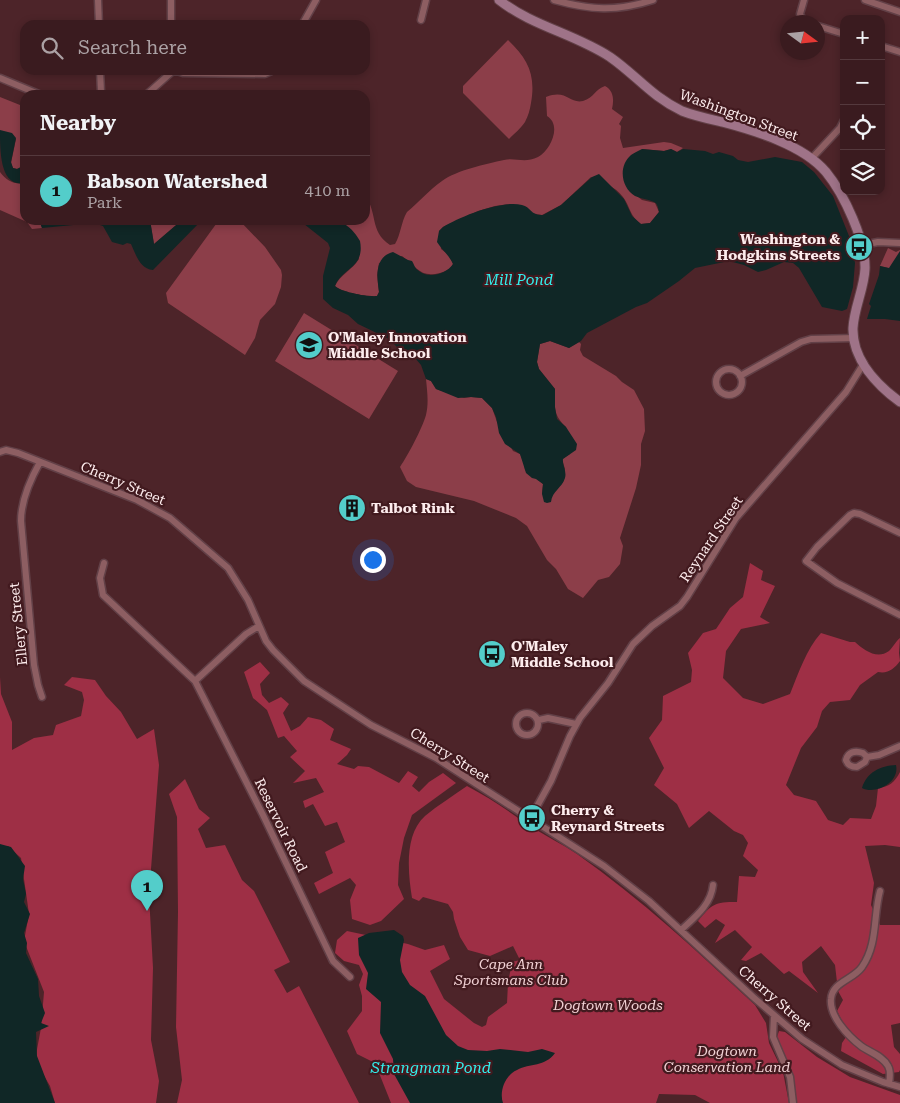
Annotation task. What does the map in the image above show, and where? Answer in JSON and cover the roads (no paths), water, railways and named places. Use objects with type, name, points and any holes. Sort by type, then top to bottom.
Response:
[{"type":"main road","name":"Washington Street","points":[[499,0],[517,13],[591,47],[610,58],[653,94],[672,106],[684,112],[755,132],[796,148],[812,158],[833,182],[858,228],[863,245],[865,266],[853,328],[854,338],[869,372],[879,384],[900,402]]},
{"type":"street","points":[[98,0],[99,20]]},
{"type":"street","points":[[171,20],[172,0]]},
{"type":"street","points":[[305,20],[316,0]]},
{"type":"street","points":[[421,20],[426,0]]},
{"type":"street","points":[[554,0],[581,7],[605,9],[624,8],[653,0]]},
{"type":"street","points":[[800,15],[804,0]]},
{"type":"street","points":[[865,0],[900,11]]},
{"type":"street","points":[[825,28],[840,33]]},
{"type":"street","points":[[885,47],[900,52]]},
{"type":"street","points":[[100,75],[101,90]]},
{"type":"street","points":[[152,90],[168,75]]},
{"type":"street","points":[[0,78],[29,90]]},
{"type":"street","points":[[812,158],[840,128]]},
{"type":"street","points":[[863,245],[878,242],[900,243]]},
{"type":"street","points":[[740,376],[806,340],[854,338]]},
{"type":"street","name":"Reynard Street","points":[[530,819],[551,781],[576,724],[608,683],[633,644],[652,626],[680,606],[736,518],[846,392],[864,363]]},
{"type":"street","points":[[732,370],[740,376],[741,386],[735,393],[725,394],[717,388],[716,378],[722,371],[732,370]]},
{"type":"street","name":"Cherry Street","points":[[0,452],[11,450],[137,500],[170,518],[228,568],[248,600],[272,650],[316,690],[371,725],[436,758],[623,880],[802,1040],[842,1065],[889,1084],[900,1086]]},
{"type":"street","name":"Ellery Street","points":[[40,462],[29,484],[21,521],[34,666],[42,697]]},
{"type":"street","points":[[900,533],[854,513],[817,547],[806,561],[837,583],[900,615]]},
{"type":"street","name":"Reservoir Road","points":[[104,563],[100,578],[103,595],[195,681],[268,824],[333,961],[350,976]]},
{"type":"street","points":[[195,681],[246,634],[259,626]]},
{"type":"street","points":[[539,720],[548,718],[576,724]]},
{"type":"street","points":[[866,758],[879,756],[900,746]]},
{"type":"street","points":[[681,930],[707,904],[712,896],[713,885]]},
{"type":"street","points":[[880,890],[875,912],[874,940],[869,954],[860,969],[834,989],[830,998],[838,1021],[848,1033],[860,1045],[887,1063],[890,1073],[889,1084]]},
{"type":"street","points":[[774,1015],[773,1037],[790,1077],[793,1103]]},
{"type":"water","points":[[0,130],[12,133],[16,138],[11,162],[13,168],[20,168],[20,183],[11,180],[6,174],[0,148]]},
{"type":"water","name":"Mill Pond","points":[[642,149],[664,151],[671,149],[677,152],[683,149],[705,151],[713,154],[719,152],[748,162],[775,157],[802,162],[814,172],[833,196],[851,241],[855,263],[853,287],[847,309],[842,311],[822,307],[799,268],[793,263],[784,262],[758,272],[744,265],[729,261],[695,268],[647,303],[587,333],[581,341],[569,348],[550,341],[540,344],[537,362],[539,369],[555,389],[557,419],[566,427],[577,444],[576,450],[563,459],[565,478],[553,495],[551,502],[547,503],[544,502],[542,494],[543,484],[526,473],[520,454],[505,444],[499,433],[492,408],[482,398],[458,398],[436,389],[431,381],[426,379],[421,365],[415,358],[400,350],[389,339],[358,324],[348,315],[333,308],[323,299],[323,276],[330,248],[328,243],[305,225],[348,226],[360,241],[361,250],[356,262],[335,286],[354,294],[377,296],[379,292],[378,268],[383,258],[387,255],[393,252],[412,261],[416,269],[427,275],[442,273],[453,264],[437,242],[439,231],[443,227],[470,214],[503,205],[522,205],[533,213],[543,215],[561,205],[592,177],[599,174],[624,199],[632,216],[641,224],[650,223],[659,212],[657,205],[654,202],[635,196],[624,182],[624,165],[631,155]]},
{"type":"water","points":[[41,225],[73,225],[42,228]]},
{"type":"water","points":[[100,225],[151,225],[154,244],[176,225],[197,225],[153,270],[142,264],[131,244],[123,245],[112,242],[103,226]]},
{"type":"water","points":[[900,251],[900,321],[867,319],[871,306],[869,304],[879,275],[880,266],[889,268]]},
{"type":"water","points":[[896,765],[894,777],[885,786],[873,790],[862,788],[867,778],[875,771],[880,768]]},
{"type":"water","points":[[0,844],[11,847],[25,866],[23,879],[26,894],[24,902],[30,914],[24,933],[27,943],[26,953],[38,979],[39,996],[45,1013],[41,1023],[49,1026],[36,1032],[37,1056],[55,1103],[0,1103]]},
{"type":"water","name":"Strangman Pond","points":[[394,930],[403,936],[404,940],[400,960],[402,972],[410,985],[425,996],[446,1035],[458,1046],[468,1050],[487,1051],[500,1049],[528,1052],[542,1049],[555,1053],[547,1061],[513,1072],[504,1084],[503,1103],[410,1103],[394,1074],[393,1059],[380,1033],[381,1002],[366,989],[368,973],[359,955],[358,938],[369,933]]},
{"type":"place","name":"Washington & Hodgkins Streets","points":[[859,247]]},
{"type":"place","name":"O'Maley Innovation Middle School","points":[[309,345]]},
{"type":"place","name":"Talbot Rink","points":[[352,508]]},
{"type":"place","name":"O'Maley Middle School","points":[[492,654]]},
{"type":"place","name":"Cherry & Reynard Streets","points":[[532,818]]},
{"type":"place","name":"Babson Watershed","points":[[147,911]]},
{"type":"park label","name":"Cape Ann Sportsmans Club","points":[[511,972]]},
{"type":"park label","name":"Dogtown Woods","points":[[608,1005]]},
{"type":"park label","name":"Dogtown Conservation Land","points":[[727,1060]]}]
